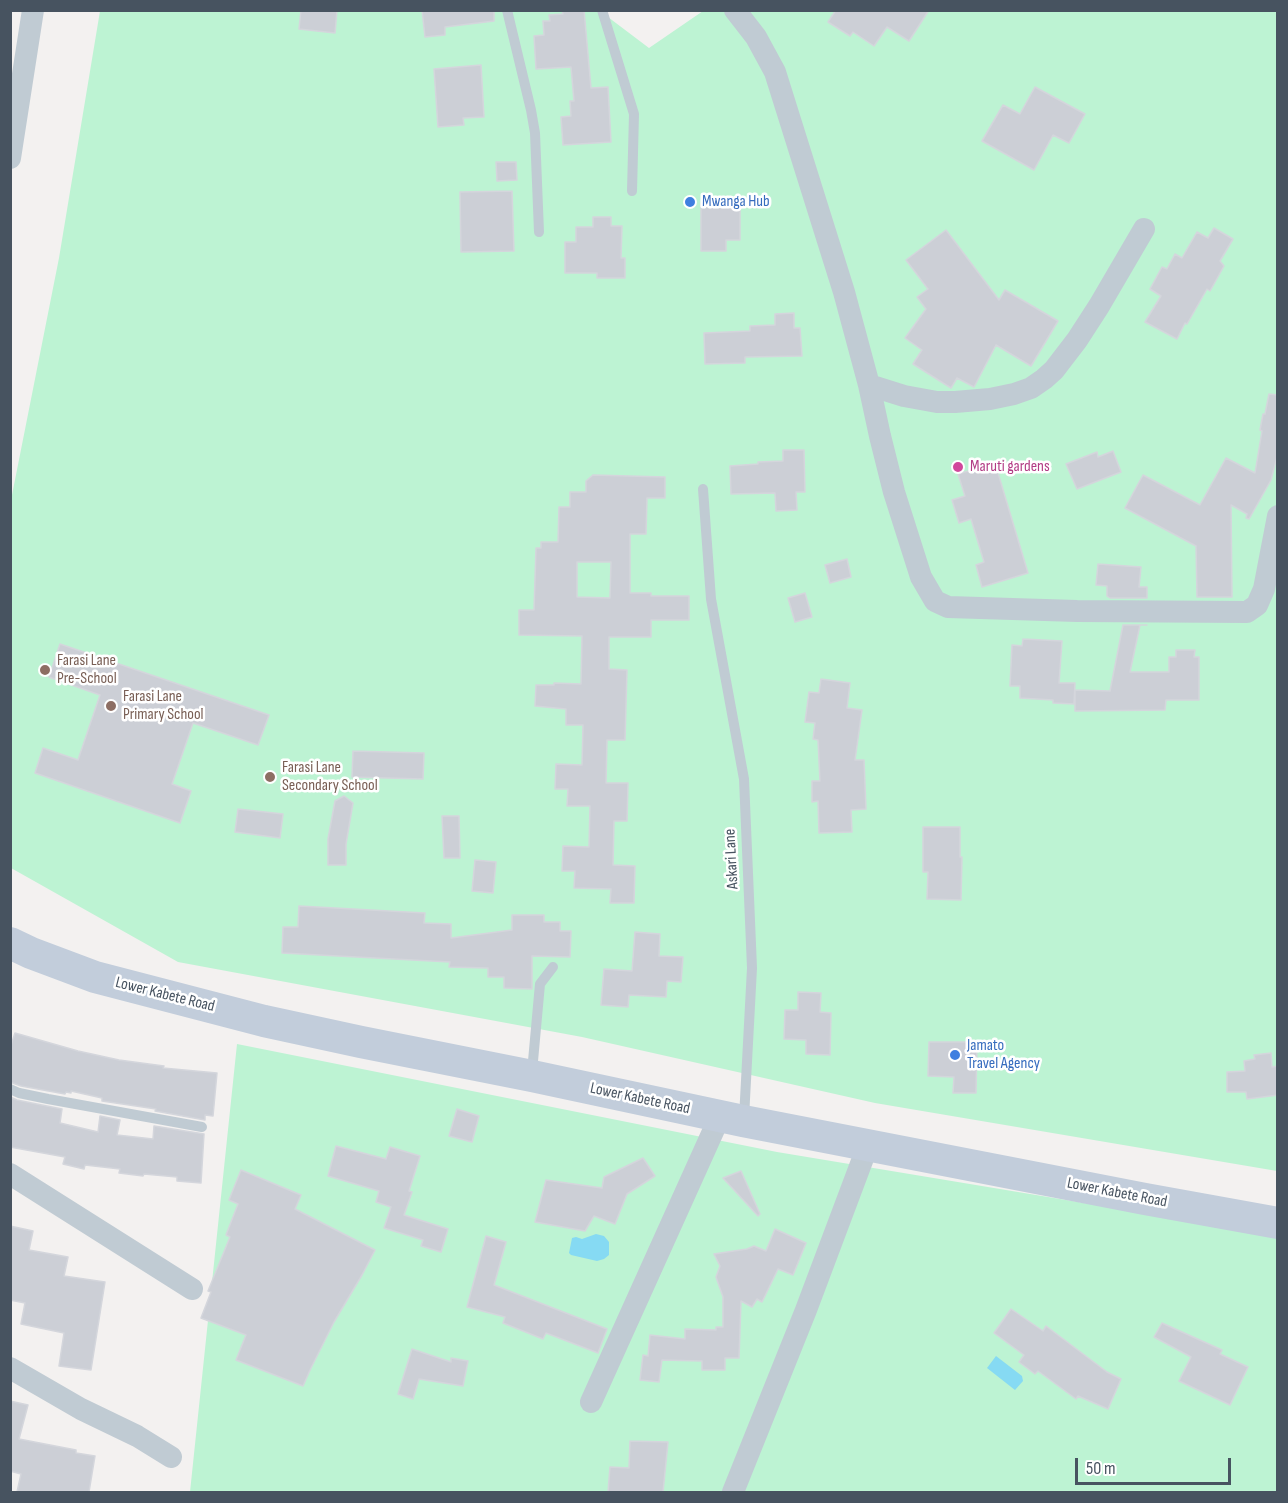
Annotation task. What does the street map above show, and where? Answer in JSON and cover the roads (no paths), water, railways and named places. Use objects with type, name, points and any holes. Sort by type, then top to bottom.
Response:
[{"type":"main road","name":"Lower Kabete Road","points":[[10,943],[95,977],[264,1021],[732,1119],[1278,1223]]},
{"type":"street","points":[[10,158],[33,10]]},
{"type":"street","points":[[735,10],[756,37],[775,72],[841,281],[869,385],[894,492],[921,577],[935,601],[948,608],[1247,612],[1257,605],[1264,589],[1278,516]]},
{"type":"street","points":[[869,385],[904,396],[937,402],[998,398],[1024,392],[1054,370],[1077,340],[1144,229]]},
{"type":"street","points":[[591,1402],[732,1119]]},
{"type":"street","points":[[733,1492],[806,1310],[868,1145]]},
{"type":"street","points":[[10,1174],[192,1289]]},
{"type":"street","points":[[10,1368],[81,1409],[137,1436],[171,1457]]},
{"type":"lane","points":[[507,10],[535,133],[539,232]]},
{"type":"lane","points":[[602,10],[634,114],[632,191]]},
{"type":"lane","name":"Askari Lane","points":[[703,489],[711,599],[744,779],[752,968],[732,1119]]},
{"type":"lane","points":[[532,1076],[540,984],[553,967]]},
{"type":"lane","points":[[10,1089],[48,1099],[202,1127]]},
{"type":"water","points":[[596,1234],[604,1236],[609,1242],[609,1255],[604,1259],[597,1261],[569,1253],[572,1238],[582,1239]]},
{"type":"water","points":[[996,1356],[1022,1376],[1023,1381],[1015,1390],[987,1368]]},
{"type":"place","name":"Mwanga Hub","points":[[690,202]]},
{"type":"place","name":"Maruti gardens","points":[[958,467]]},
{"type":"place","name":"Farasi Lane Pre-School","points":[[45,670]]},
{"type":"place","name":"Farasi Lane Primary School","points":[[111,706]]},
{"type":"place","name":"Farasi Lane Secondary School","points":[[270,777]]},
{"type":"place","name":"Jamato Travel Agency","points":[[955,1055]]}]
